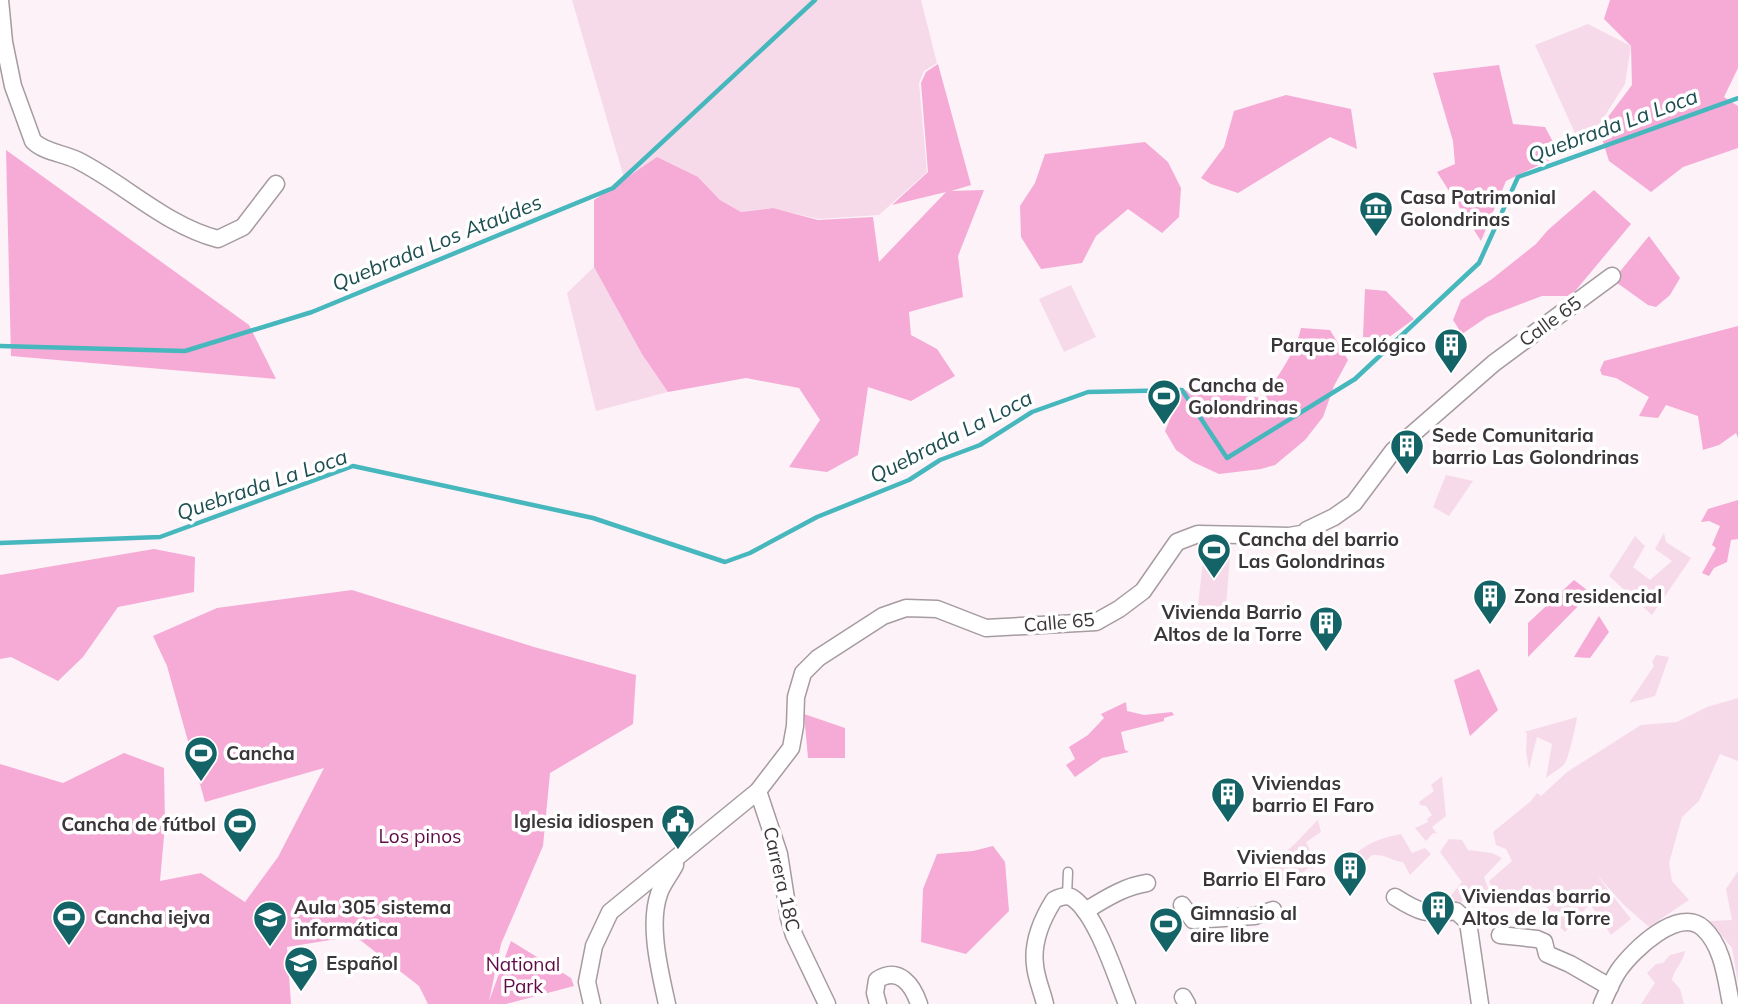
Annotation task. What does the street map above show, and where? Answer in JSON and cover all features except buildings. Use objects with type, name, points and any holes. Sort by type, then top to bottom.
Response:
[{"type":"street","points":[[1,0],[4,42],[13,86],[33,141],[39,147],[69,156],[196,233],[218,239],[243,227],[276,184]]},
{"type":"street","name":"Calle 65","points":[[592,1004],[587,982],[594,946],[610,912],[758,791],[791,748],[796,697],[803,673],[818,658],[883,616],[906,608],[937,609],[986,628],[1096,622],[1143,591],[1177,542],[1198,534],[1289,536],[1307,533],[1354,503],[1393,451],[1493,363],[1612,276]]},
{"type":"street","name":"Carrera 18C","points":[[758,791],[779,854],[794,935],[827,1004]]},
{"type":"street","points":[[667,1004],[658,954],[656,905],[659,891],[678,857]]},
{"type":"street","points":[[1086,911],[1116,893],[1138,883],[1147,883]]},
{"type":"street","points":[[1045,1004],[1035,964],[1037,940],[1042,919],[1054,900],[1067,896],[1073,898],[1086,911],[1093,923],[1127,1004]]},
{"type":"street","points":[[1395,897],[1416,909],[1433,914],[1456,911],[1468,922],[1480,1004]]},
{"type":"street","points":[[1182,905],[1193,920],[1255,916],[1273,910]]},
{"type":"street","points":[[1602,1004],[1620,968],[1657,931],[1685,922],[1694,922],[1704,928],[1714,941],[1731,1004]]},
{"type":"street","points":[[1500,935],[1544,942],[1546,954],[1610,986]]},
{"type":"street","points":[[878,1004],[875,986],[882,976],[903,978],[914,988],[919,1004]]},
{"type":"lane","points":[[1067,896],[1069,872]]},
{"type":"shaded area","points":[[572,0],[921,0],[937,63],[924,71],[919,83],[927,172],[879,215],[819,219],[772,208],[741,212],[720,200],[698,177],[625,181]]},
{"type":"shaded area","points":[[1588,24],[1631,46],[1625,84],[1590,139],[1579,142],[1535,45]]},
{"type":"shaded area","points":[[594,267],[668,392],[596,411],[567,293]]},
{"type":"shaded area","points":[[1071,285],[1096,337],[1064,352],[1039,299]]},
{"type":"shaded area","points":[[1446,475],[1473,481],[1449,516],[1433,507]]},
{"type":"shaded area","points":[[1664,533],[1666,542],[1691,558],[1652,615],[1609,576],[1635,536],[1645,546],[1633,567],[1650,580],[1672,561],[1655,549]]},
{"type":"shaded area","name":"Cancha del barrio Las Golondrinas","points":[[1204,551],[1230,555],[1226,607],[1198,606]]},
{"type":"shaded area","points":[[1656,655],[1669,657],[1655,696],[1629,703],[1654,666],[1652,662]]},
{"type":"shaded area","points":[[1738,698],[1738,761],[1720,754],[1699,801],[1682,817],[1669,863],[1672,881],[1689,900],[1649,927],[1624,905],[1596,874],[1610,892],[1586,908],[1565,932],[1551,919],[1544,903],[1494,903],[1494,892],[1489,881],[1512,861],[1506,849],[1496,845],[1493,832],[1537,793],[1541,796],[1567,772],[1641,725],[1677,722],[1707,707]]},
{"type":"shaded area","points":[[1577,717],[1567,759],[1563,765],[1546,778],[1552,744],[1537,737],[1529,769],[1527,733],[1524,732]]},
{"type":"shaded area","points":[[1442,776],[1446,816],[1432,827],[1437,834],[1433,833],[1426,841],[1415,828],[1428,822],[1427,819],[1432,815],[1426,806],[1420,805],[1419,802],[1434,791],[1431,785]]},
{"type":"shaded area","points":[[1318,820],[1321,832],[1306,842],[1313,856],[1324,850],[1327,857],[1312,869],[1309,867],[1289,886],[1289,881],[1267,879],[1266,882],[1253,879],[1268,870],[1262,854],[1266,852],[1273,861],[1283,857],[1283,853]]},
{"type":"shaded area","points":[[1401,834],[1412,853],[1425,848],[1431,854],[1410,875],[1403,862],[1377,855],[1372,855],[1351,876],[1339,870],[1366,846]]},
{"type":"shaded area","points":[[1449,839],[1462,840],[1468,850],[1492,853],[1502,858],[1484,877],[1491,897],[1480,901],[1469,891],[1455,911],[1429,910],[1444,904],[1462,882],[1440,852]]},
{"type":"shaded area","points":[[1738,871],[1738,983],[1732,948],[1710,921],[1732,920],[1726,889]]},
{"type":"shaded area","points":[[1612,895],[1631,919],[1611,935],[1592,907]]},
{"type":"shaded area","points":[[1685,951],[1672,980],[1680,989],[1684,1004],[1641,1004],[1655,983],[1647,973],[1670,955]]},
{"type":"green space","points":[[1610,0],[1738,0],[1738,68],[1724,97],[1738,106],[1738,148],[1683,167],[1651,192],[1609,161],[1599,129],[1632,85],[1631,46],[1604,19]]},
{"type":"green space","points":[[938,64],[971,185],[951,191],[984,190],[958,256],[963,297],[909,312],[911,335],[937,349],[955,376],[911,401],[868,387],[858,455],[827,472],[789,467],[820,420],[799,388],[746,378],[668,392],[642,354],[594,267],[594,200],[657,157],[698,177],[720,200],[741,212],[773,208],[818,220],[873,217],[879,262],[946,192],[892,205],[928,172],[921,83],[926,72]]},
{"type":"green space","points":[[1499,65],[1513,124],[1545,127],[1560,155],[1506,181],[1481,241],[1437,172],[1455,164],[1453,141],[1433,73]]},
{"type":"green space","points":[[1286,95],[1351,109],[1357,149],[1330,137],[1238,193],[1201,178],[1224,147],[1234,111]]},
{"type":"green space","points":[[1145,142],[1168,162],[1181,188],[1179,217],[1162,233],[1128,209],[1096,236],[1082,263],[1041,269],[1021,237],[1020,206],[1035,183],[1045,154]]},
{"type":"green space","points":[[6,150],[249,325],[276,379],[11,356]]},
{"type":"green space","points":[[1594,190],[1631,224],[1571,296],[1542,296],[1487,317],[1462,334],[1453,320],[1461,300],[1536,244]]},
{"type":"green space","points":[[1649,236],[1680,278],[1670,295],[1656,307],[1648,305],[1613,280]]},
{"type":"green space","points":[[1365,289],[1386,291],[1414,319],[1388,338],[1363,337]]},
{"type":"green space","points":[[1738,326],[1738,438],[1736,433],[1719,445],[1703,450],[1698,416],[1666,405],[1658,418],[1639,416],[1649,397],[1616,378],[1602,375],[1600,370],[1604,361]]},
{"type":"green space","points":[[1301,328],[1330,330],[1348,360],[1334,386],[1323,417],[1305,440],[1275,465],[1219,474],[1193,462],[1176,450],[1165,431],[1182,390],[1265,398],[1291,355]]},
{"type":"green space","points":[[1738,500],[1738,539],[1731,540],[1727,562],[1714,568],[1709,576],[1702,573],[1716,548],[1712,545],[1720,526],[1709,521],[1701,522],[1708,509]]},
{"type":"green space","points":[[154,549],[195,557],[194,592],[118,607],[83,657],[58,681],[11,657],[0,659],[0,575]]},
{"type":"green space","points":[[1574,580],[1591,593],[1528,657],[1528,623]]},
{"type":"green space","name":"Los pinos","points":[[352,590],[534,647],[636,675],[633,724],[550,773],[543,846],[501,944],[489,1001],[511,941],[571,978],[574,986],[506,1004],[428,1004],[419,986],[355,936],[287,947],[291,1004],[0,1004],[0,764],[63,783],[124,753],[164,768],[165,825],[160,881],[201,873],[245,902],[278,857],[324,768],[205,802],[167,666],[153,636],[217,608]]},
{"type":"green space","points":[[1599,616],[1609,632],[1590,658],[1574,657]]},
{"type":"green space","points":[[1479,669],[1498,710],[1470,736],[1454,680]]},
{"type":"green space","points":[[1126,702],[1127,711],[1144,715],[1172,712],[1174,715],[1164,718],[1164,721],[1121,732],[1125,750],[1129,752],[1102,758],[1075,777],[1066,765],[1075,759],[1069,747],[1088,735],[1104,718],[1101,714]]},
{"type":"green space","points":[[804,714],[845,728],[845,758],[808,758]]},
{"type":"green space","points":[[993,846],[1005,862],[1009,911],[966,954],[921,942],[923,889],[937,854],[973,851]]},
{"type":"waterway","name":"Quebrada Los Ataúdes","points":[[0,346],[185,351],[312,312],[613,188],[815,0]]},
{"type":"waterway","name":"Quebrada La Loca","points":[[0,543],[160,537],[353,466],[593,518],[725,562],[750,553],[817,517],[909,480],[940,460],[980,445],[1032,412],[1088,392],[1182,390],[1227,458],[1355,379],[1479,263],[1518,177],[1738,98]]},
{"type":"place","name":"Casa Patrimonial Golondrinas","points":[[1376,238]]},
{"type":"place","name":"Parque Ecológico","points":[[1451,375]]},
{"type":"place","name":"Cancha de Golondrinas","points":[[1164,426]]},
{"type":"place","name":"Sede Comunitaria barrio Las Golondrinas","points":[[1407,476]]},
{"type":"place","name":"Cancha del barrio Las Golondrinas","points":[[1214,580]]},
{"type":"place","name":"Zona residencial","points":[[1490,626]]},
{"type":"place","name":"Vivienda Barrio Altos de la Torre","points":[[1326,653]]},
{"type":"place","name":"Cancha","points":[[201,783]]},
{"type":"place","name":"Viviendas barrio El Faro","points":[[1228,824]]},
{"type":"place","name":"Iglesia idiospen","points":[[678,851]]},
{"type":"place","name":"Cancha de fútbol","points":[[240,854]]},
{"type":"place","name":"Viviendas Barrio El Faro","points":[[1350,898]]},
{"type":"place","name":"Viviendas barrio Altos de la Torre","points":[[1438,937]]},
{"type":"place","name":"Cancha iejva","points":[[69,947]]},
{"type":"place","name":"Aula 305 sistema informática","points":[[270,948]]},
{"type":"place","name":"Gimnasio al aire libre","points":[[1166,954]]},
{"type":"place","name":"Español","points":[[301,993]]},
{"type":"park label","name":"National Park","points":[[523,975]]}]
